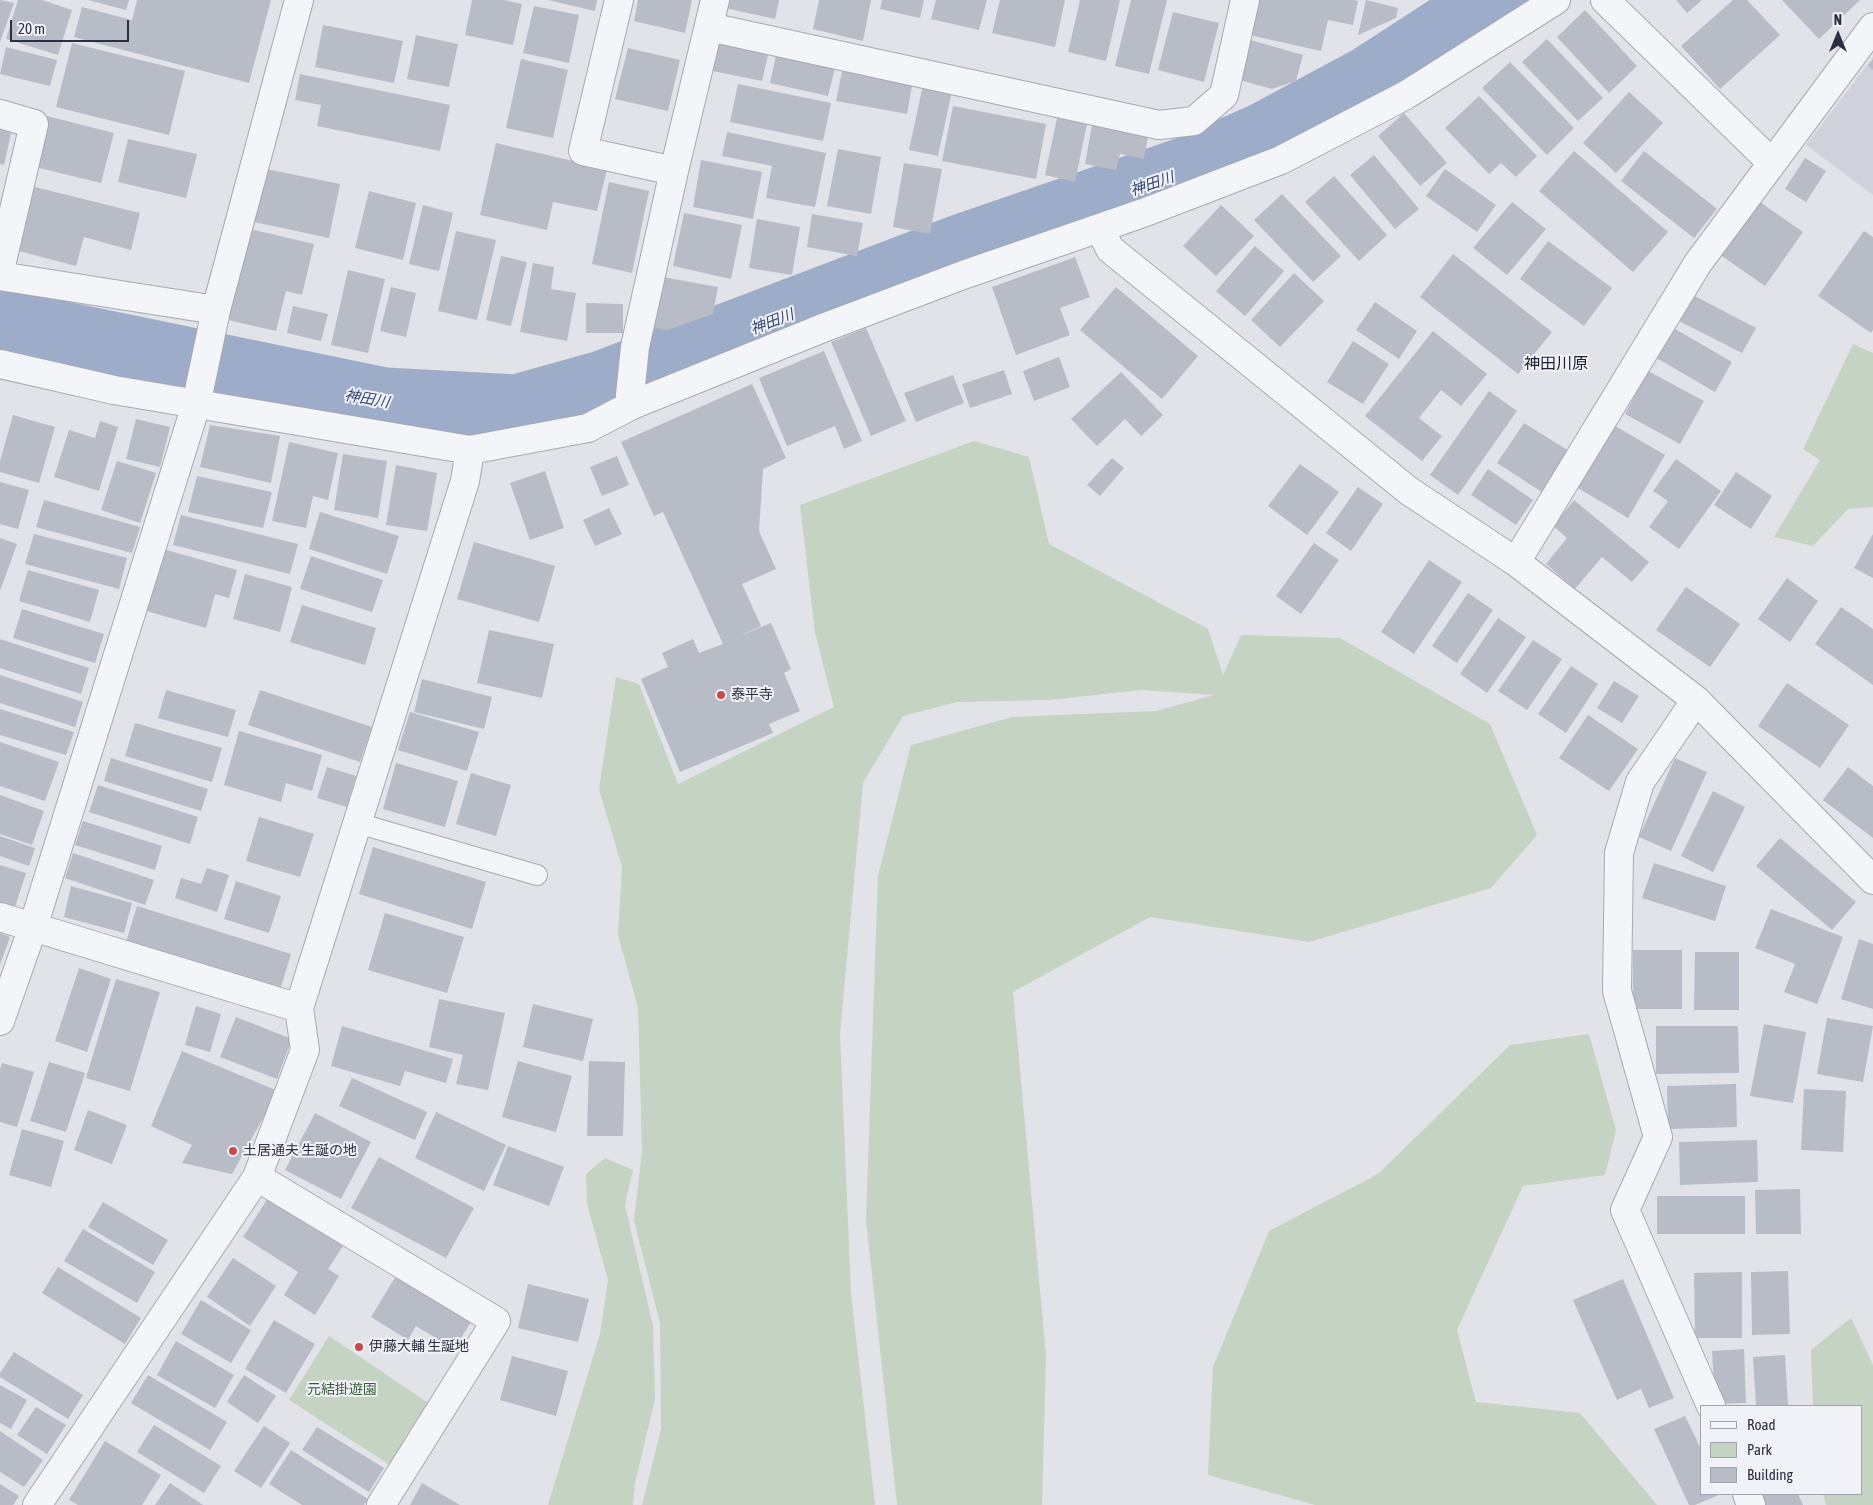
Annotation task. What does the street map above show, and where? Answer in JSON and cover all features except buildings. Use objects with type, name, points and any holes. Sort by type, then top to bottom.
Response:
[{"type":"street","points":[[0,1021],[33,927],[197,397],[213,322],[299,0]]},
{"type":"street","points":[[619,0],[583,151],[674,171]]},
{"type":"street","points":[[631,400],[634,358],[674,171],[715,0]]},
{"type":"street","points":[[709,27],[1159,125],[1194,121],[1224,95],[1245,0]]},
{"type":"street","points":[[0,364],[114,390],[197,397],[470,450],[588,428],[631,400],[963,275],[1100,229],[1281,160],[1406,95],[1556,0]]},
{"type":"street","points":[[1606,0],[1771,162]]},
{"type":"street","points":[[1516,562],[1698,263],[1771,162],[1873,27]]},
{"type":"street","points":[[0,114],[34,124],[0,270]]},
{"type":"street","points":[[1100,229],[1110,249],[1409,491],[1516,562],[1696,700],[1873,880]]},
{"type":"street","points":[[0,276],[213,322]]},
{"type":"street","points":[[37,1505],[257,1177],[305,1050],[299,1008],[465,481],[470,450]]},
{"type":"street","points":[[1696,700],[1640,782],[1619,853],[1616,991],[1658,1137],[1625,1210],[1711,1405]]},
{"type":"street","points":[[0,917],[299,1008]]},
{"type":"street","points":[[257,1177],[496,1321],[411,1459],[380,1505]]},
{"type":"lane","points":[[357,823],[537,875]]},
{"type":"shaded area","points":[[1873,57],[1873,195],[1806,145]]},
{"type":"green space","points":[[1853,344],[1873,353],[1873,507],[1848,509],[1813,546],[1774,537],[1820,460],[1803,449]]},
{"type":"green space","points":[[974,441],[1029,457],[1049,544],[1208,629],[1223,675],[1241,635],[1340,638],[1490,724],[1537,835],[1491,888],[1309,942],[1150,917],[1013,992],[1046,1356],[1042,1505],[897,1505],[866,1220],[878,876],[911,745],[1012,717],[1156,711],[1214,695],[1141,690],[1049,700],[957,702],[903,716],[863,783],[840,1034],[851,1293],[875,1505],[642,1505],[661,1429],[660,1323],[634,1221],[642,1150],[638,1008],[618,935],[622,867],[599,789],[616,677],[639,684],[678,784],[834,707],[815,633],[800,505]]},
{"type":"green space","points":[[1589,1034],[1616,1130],[1605,1175],[1523,1186],[1457,1330],[1476,1402],[1580,1413],[1657,1505],[1315,1505],[1208,1475],[1213,1367],[1269,1231],[1378,1174],[1510,1045]]},
{"type":"green space","points":[[605,1158],[633,1170],[625,1205],[653,1326],[655,1399],[635,1483],[633,1505],[548,1505],[600,1334],[608,1280],[587,1204],[586,1174]]},
{"type":"green space","points":[[1851,1318],[1873,1365],[1873,1505],[1826,1505],[1823,1495],[1863,1495],[1863,1405],[1813,1405],[1811,1350]]},
{"type":"green space","name":"元結掛遊園","points":[[329,1336],[430,1404],[390,1465],[289,1400]]},
{"type":"waterway","name":"神田川","points":[[0,322],[44,333],[384,403],[517,410],[603,386],[966,248],[1190,171],[1264,138],[1370,81],[1495,0]]},
{"type":"place","name":"泰平寺","points":[[721,695]]},
{"type":"place","name":"土居通夫 生誕の地","points":[[233,1151]]},
{"type":"place","name":"伊藤大輔 生誕地","points":[[359,1347]]},
{"type":"district","name":"神田川原","points":[[1556,364]]}]
